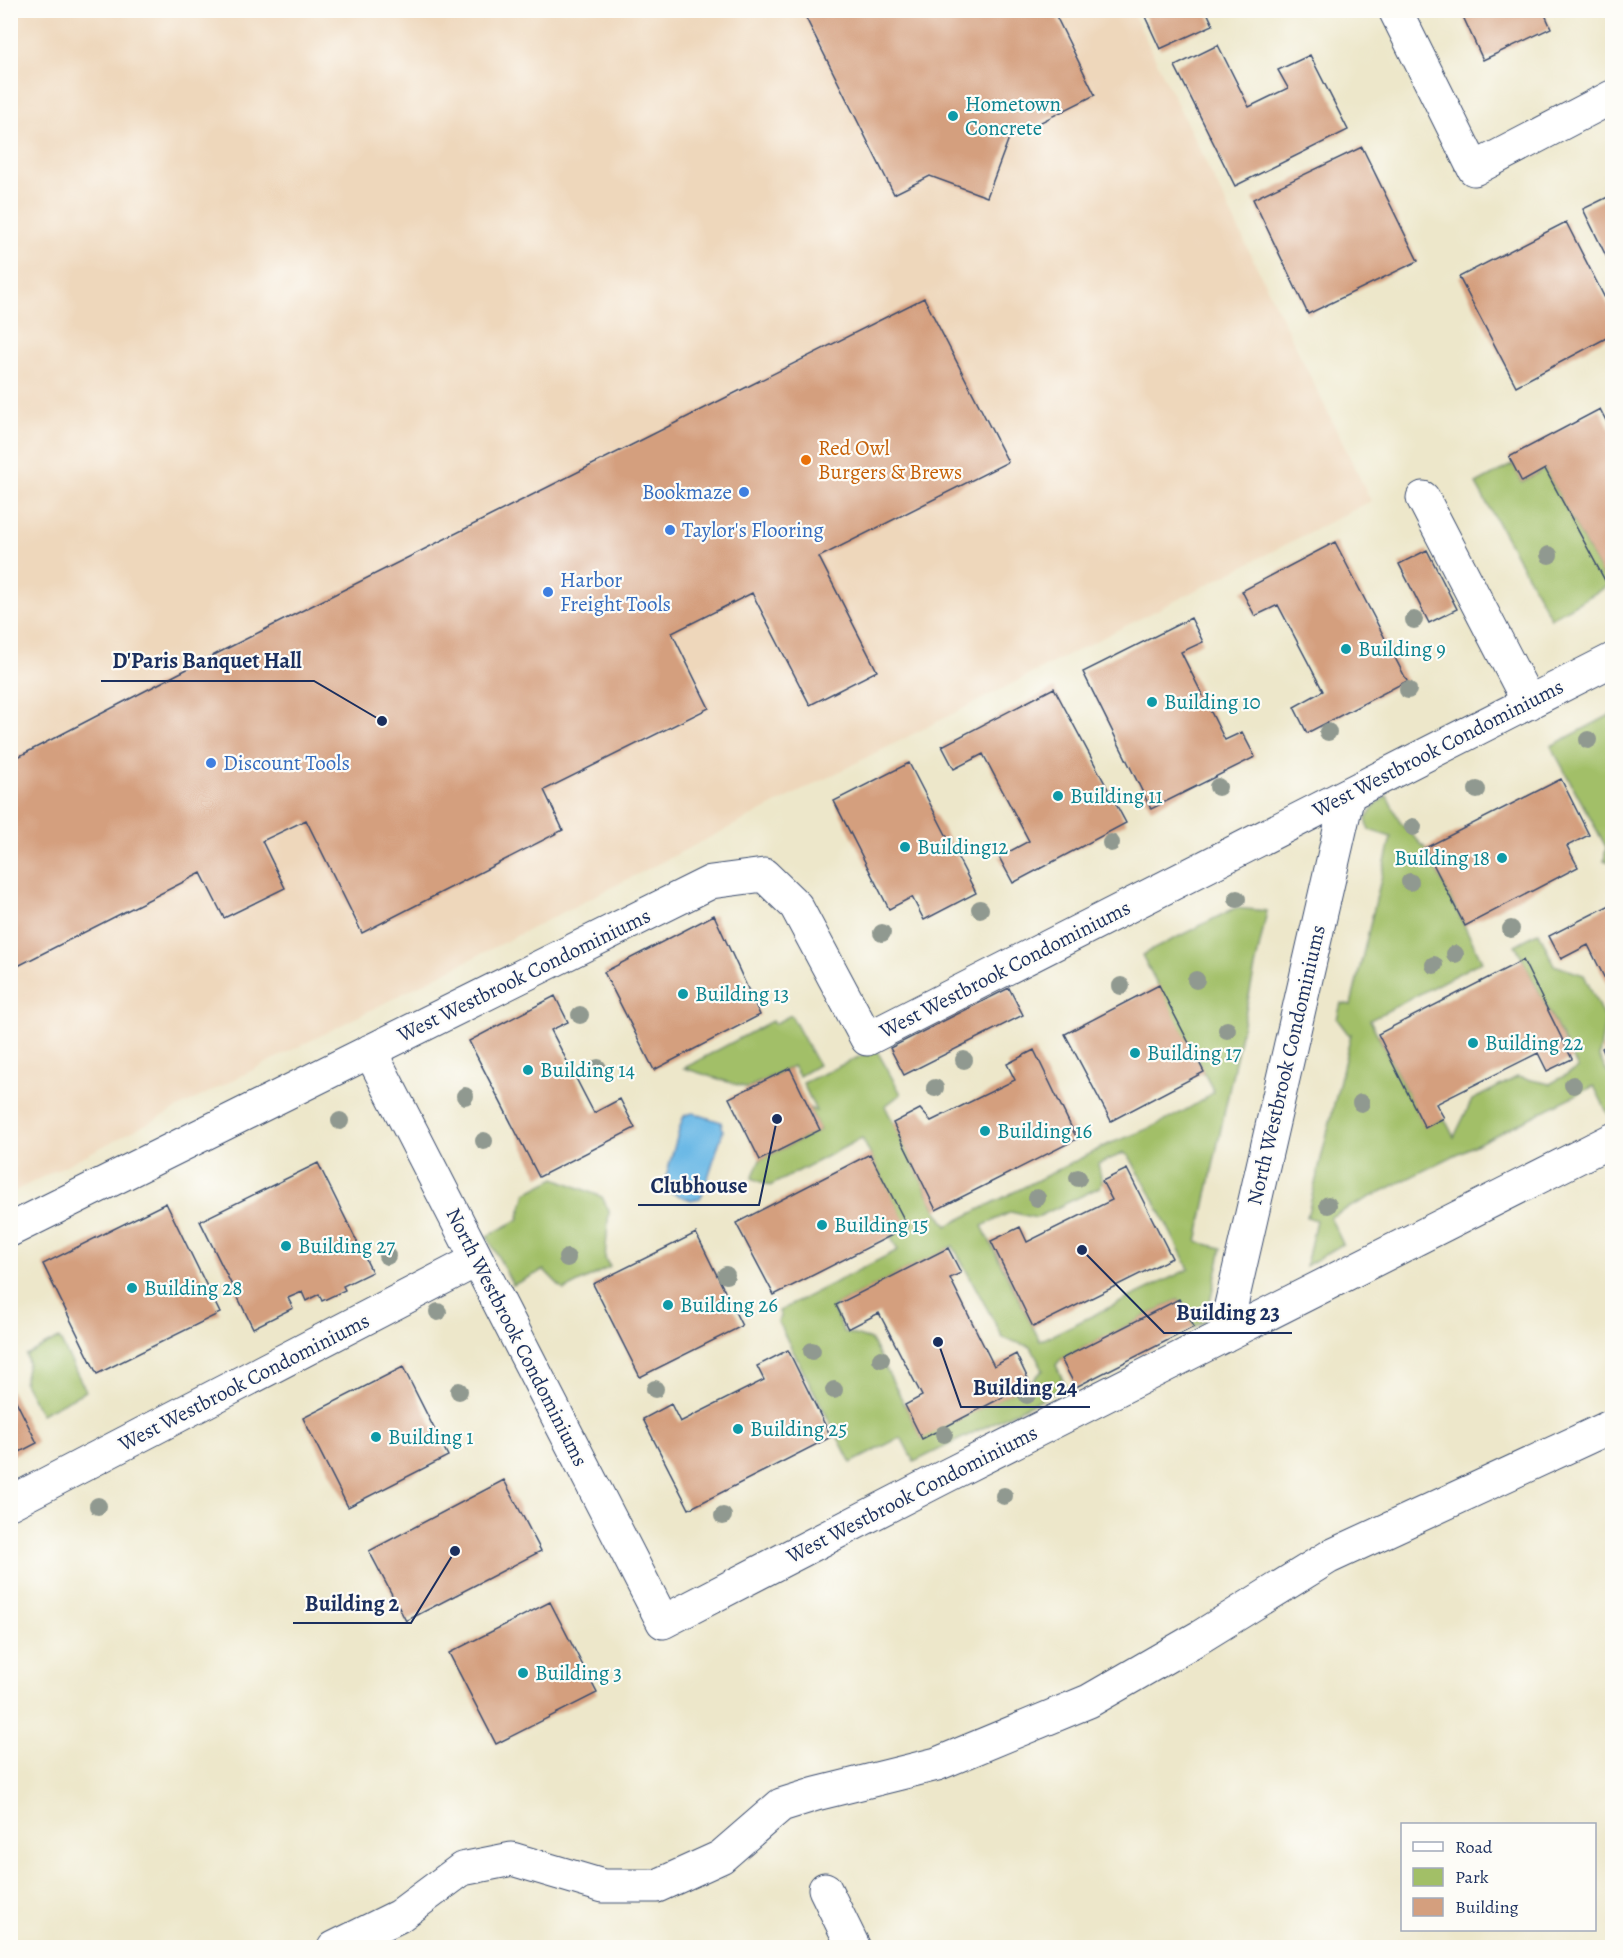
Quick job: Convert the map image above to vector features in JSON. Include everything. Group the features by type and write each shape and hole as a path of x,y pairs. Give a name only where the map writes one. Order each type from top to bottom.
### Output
{"street":[{"path":"1395,10 1474,169 1612,97"},
{"path":"1423,498 1529,702"},
{"name":"West Westbrook Condominiums","path":"10,1230 711,882 764,875 796,906 867,1039 1612,660"},
{"name":"North Westbrook Condominiums","path":"1224,1335 1348,795"},
{"name":"North Westbrook Condominiums","path":"370,1052 663,1622"},
{"name":"West Westbrook Condominiums","path":"663,1622 1224,1335 1612,1140"},
{"name":"West Westbrook Condominiums","path":"10,1503 477,1260"},
{"path":"334,1947 399,1916 462,1869 512,1859 603,1886 657,1886 721,1857 782,1805 816,1794 937,1764 1089,1701 1200,1637 1329,1557 1612,1426"},
{"path":"825,1889 855,1947"}],"shaded area":[{"path":"11,11 1132,11 1371,501 11,1193"}],"green space":[{"path":"1513,464 1522,482 1545,469 1608,586 1551,618 1476,484"},
{"path":"1612,714 1612,862 1604,861 1606,847 1551,746"},
{"path":"1387,796 1400,822 1425,848 1482,961 1370,1020 1425,1127 1444,1118 1454,1137 1472,1100 1517,1077 1550,1084 1578,1068 1515,945 1539,932 1554,965 1584,975 1605,1020 1599,1057 1610,1077 1612,1112 1608,1114 1594,1086 1330,1217 1343,1244 1306,1266 1316,1220 1307,1217 1351,1034 1349,1035 1337,1019 1341,1003 1351,1005 1391,837 1369,830 1366,819 1376,804"},
{"path":"1235,908 1267,911 1197,1242 1222,1248 1206,1320 1194,1327 1179,1299 1061,1359 1056,1365 1066,1387 914,1462 901,1437 851,1463 778,1322 781,1317 779,1311 898,1250 890,1236 907,1227 862,1138 770,1186 752,1178 760,1160 820,1130 809,1108 816,1111 803,1083 876,1049 901,1094 885,1106 936,1210 947,1226 1111,1143 1190,1108 1214,1092 1142,955","holes":["1124,1153 1129,1156 1152,1196 1189,1269 1040,1341 982,1226 1011,1212 1036,1218 1100,1187 1102,1181 1098,1164","953,1246 1003,1338 1031,1347 1043,1370 1030,1383 922,1438 871,1340 844,1332 832,1307"]},
{"path":"791,1015 818,1065 799,1076 793,1066 747,1088 684,1068 772,1021 774,1024"},
{"path":"555,1178 602,1197 609,1211 605,1259 610,1267 564,1290 544,1270 513,1285 487,1236 518,1220 526,1193"},
{"path":"59,1338 86,1391 41,1414 24,1383 28,1363 26,1355"}],"water":[{"path":"693,1113 721,1122 723,1131 703,1193 700,1198 691,1200 666,1191 664,1183 682,1120 685,1115"}],"building":[{"name":"Hometown Concrete","path":"802,10 1053,10 1095,95 1009,138 987,197 930,176 894,194"},
{"path":"1142,10 1206,10 1213,25 1160,49"},
{"path":"1460,10 1543,10 1551,28 1483,60"},
{"path":"1218,45 1249,107 1288,88 1278,70 1310,55 1348,130 1235,186 1175,66"},
{"path":"1362,147 1418,261 1308,314 1253,199"},
{"path":"1612,195 1612,268 1583,209"},
{"path":"1566,222 1612,312 1612,335 1516,386 1459,277"},
{"path":"924,298 1008,462 819,557 877,671 810,705 752,593 672,633 709,708 544,790 563,830 362,933 306,820 262,841 285,888 224,918 201,873 10,970 10,761 220,652"},
{"path":"1600,409 1612,432 1612,584 1608,586 1545,469 1522,482 1509,457"},
{"name":"Building 9","path":"1335,542 1407,681 1307,733 1294,707 1323,691 1278,605 1255,616 1242,591"},
{"path":"1427,550 1457,609 1429,623 1399,564"},
{"name":"Building 10","path":"1191,618 1203,642 1181,652 1225,740 1242,732 1255,757 1151,809 1083,672"},
{"name":"Building 11","path":"1054,688 1126,823 1013,883 999,857 1029,841 983,754 954,769 942,746"},
{"name":"Building12","path":"909,763 976,893 924,920 912,897 889,909 834,801"},
{"name":"Building 18","path":"1561,779 1589,835 1567,846 1578,867 1465,926 1425,848"},
{"path":"1612,904 1612,993 1588,945 1561,959 1549,936"},
{"name":"Building 13","path":"714,915 760,1015 654,1070 604,972"},
{"name":"Building 22","path":"1523,960 1572,1059 1547,1071 1538,1053 1436,1104 1444,1118 1425,1128 1378,1034"},
{"name":"Building 17","path":"1159,985 1204,1072 1111,1121 1065,1034"},
{"path":"1009,988 1023,1015 904,1075 890,1048"},
{"name":"Building 14","path":"555,996 568,1022 551,1030 594,1113 620,1099 635,1128 539,1177 469,1041"},
{"path":"1612,1043 1612,1070 1602,1048"},
{"name":"Building 16","path":"1034,1050 1077,1139 936,1210 893,1123 920,1109 931,1121 1015,1080 1007,1064"},
{"path":"790,1068 820,1130 760,1160 729,1098"},
{"name":"Building 15","path":"870,1154 908,1227 774,1295 736,1223"},
{"name":"Building 27","path":"318,1163 372,1272 343,1286 345,1290 322,1301 319,1294 306,1301 302,1292 288,1298 293,1308 253,1328 200,1221"},
{"path":"1127,1169 1172,1258 1033,1327 991,1241 1020,1227 1027,1242 1112,1200 1102,1181"},
{"name":"Building 28","path":"166,1203 220,1313 97,1374 43,1264"},
{"name":"Building 26","path":"696,1233 742,1326 640,1377 593,1284"},
{"path":"948,1248 961,1273 950,1278 994,1366 1016,1354 1030,1383 922,1439 905,1405 922,1396 879,1313 848,1329 836,1305"},
{"path":"1179,1299 1194,1327 1076,1387 1061,1359"},
{"name":"Building 25","path":"788,1350 831,1437 689,1509 643,1419 671,1404 680,1422 764,1380 757,1366"},
{"name":"Building 1","path":"403,1367 448,1456 348,1507 303,1418"},
{"path":"10,1389 37,1443 10,1457"},
{"path":"504,1480 541,1551 406,1621 369,1551"},
{"name":"Building 3","path":"550,1602 597,1693 496,1744 449,1653"}],"place":[{"name":"Hometown Concrete","path":"953,116"},
{"name":"Red Owl Burgers & Brews","path":"806,460"},
{"name":"Bookmaze","path":"744,492"},
{"name":"Taylor's Flooring","path":"670,530"},
{"name":"Harbor Freight Tools","path":"548,592"},
{"name":"Building 9","path":"1346,649"},
{"name":"Building 10","path":"1152,702"},
{"name":"D'Paris Banquet Hall","path":"382,721"},
{"name":"Discount Tools","path":"211,763"},
{"name":"Building 11","path":"1058,796"},
{"name":"Building12","path":"905,847"},
{"name":"Building 18","path":"1502,858"},
{"name":"Building 13","path":"683,994"},
{"name":"Building 22","path":"1473,1043"},
{"name":"Building 17","path":"1135,1053"},
{"name":"Building 14","path":"528,1070"},
{"name":"Clubhouse","path":"777,1119"},
{"name":"Building 16","path":"985,1131"},
{"name":"Building 15","path":"822,1225"},
{"name":"Building 27","path":"286,1246"},
{"name":"Building 23","path":"1082,1250"},
{"name":"Building 28","path":"132,1288"},
{"name":"Building 26","path":"668,1305"},
{"name":"Building 24","path":"938,1342"},
{"name":"Building 25","path":"738,1429"},
{"name":"Building 1","path":"376,1437"},
{"name":"Building 2","path":"455,1551"},
{"name":"Building 3","path":"523,1673"}]}
